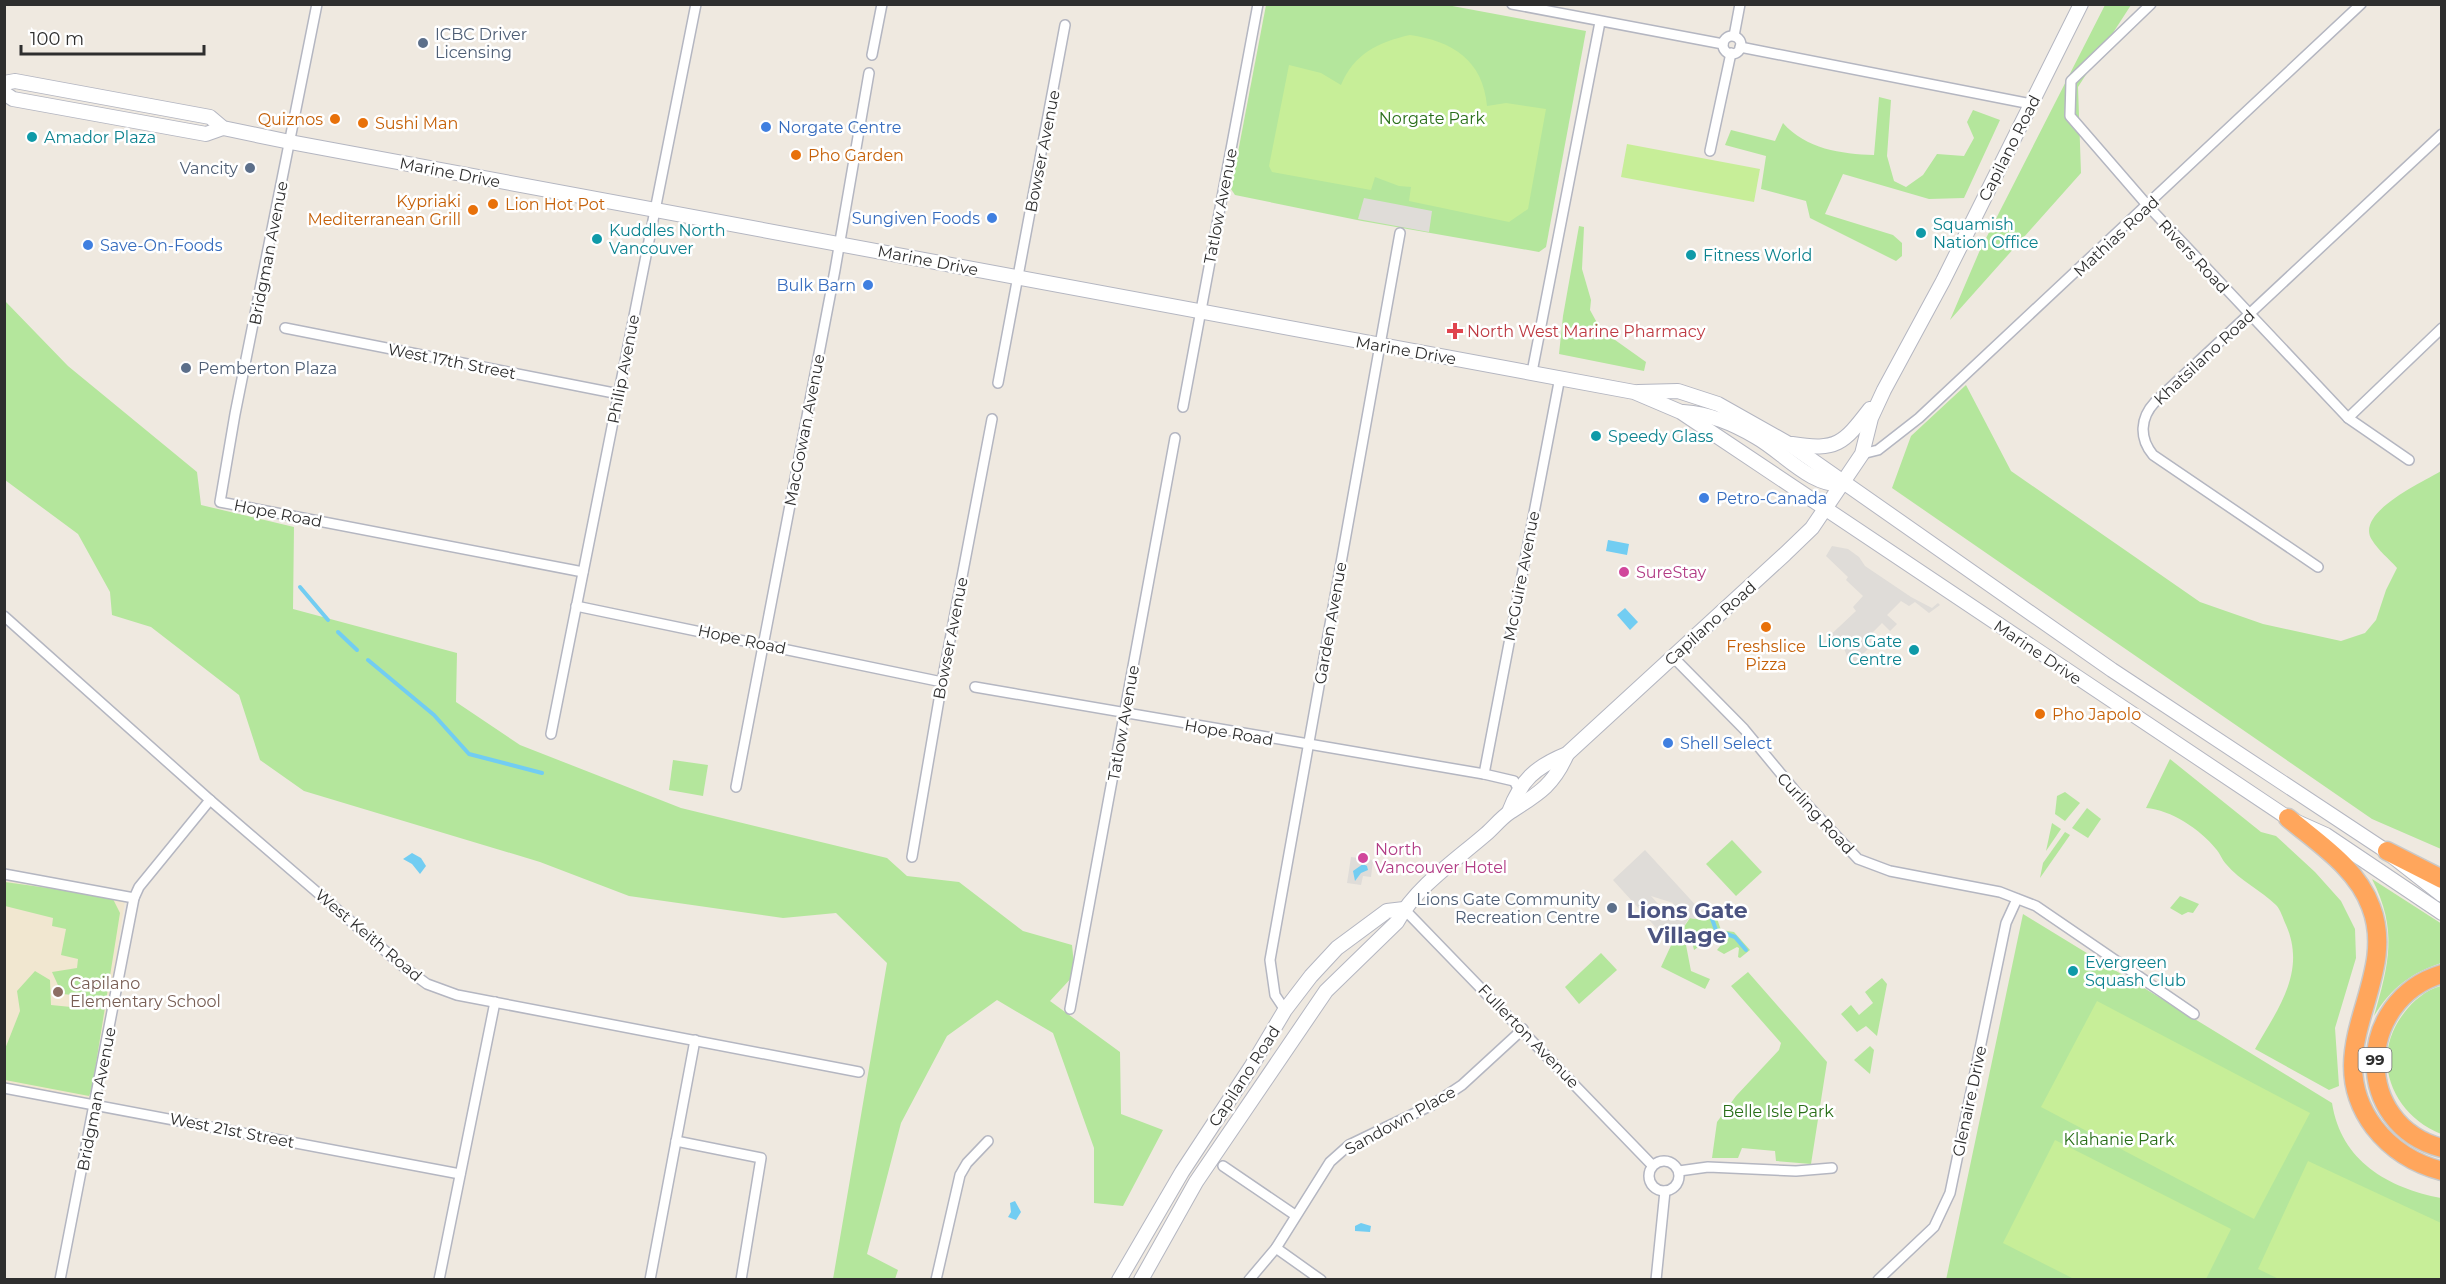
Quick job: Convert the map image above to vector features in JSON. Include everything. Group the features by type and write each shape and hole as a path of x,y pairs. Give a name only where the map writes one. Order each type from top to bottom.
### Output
{"highway":[{"path":"2288,818 2346,867 2372,908 2376,924 2376,957 2353,1054 2353,1074 2364,1110 2380,1134 2400,1152 2424,1166 2442,1171"},
{"path":"2387,851 2442,879"},
{"name":"99","path":"2442,974 2417,984 2392,1007 2377,1038 2375,1055 2379,1088 2395,1118 2421,1139 2442,1148"}],"main road":[{"name":"Capilano Road","path":"1518,788 1544,763 1567,754 1810,530 1844,484 1862,454 1871,418 1884,390 1943,281 2081,4"},
{"name":"Marine Drive","path":"4,83 15,81 210,117 223,128 290,142 1634,392 1681,412 2288,818 2326,835 2442,912"},
{"name":"Marine Drive","path":"4,93 13,99 206,134 223,128"},
{"path":"1789,444 1820,448 1836,444 1854,430 1884,390"},
{"name":"Marine Drive","path":"1634,392 1678,391 1739,414 1789,444 2112,670 2387,851 2442,895"},
{"path":"1681,412 1705,414 1720,419 1758,438 1815,478 1833,485 1844,484"},
{"name":"Capilano Road","path":"1141,1280 1196,1182 1326,991 1397,922 1404,909 1509,812 1529,802 1559,774 1567,754"},
{"path":"1509,812 1518,788"},
{"name":"Capilano Road","path":"1119,1280 1182,1172 1286,1010 1338,948 1387,911 1404,909"},
{"path":"1241,1113 1244,1095 1286,1024 1286,1010"}],"street":[{"name":"Bridgman Avenue","path":"220,502 235,414 317,4"},
{"name":"Philip Avenue","path":"551,734 696,4"},
{"path":"872,55 882,4"},
{"name":"Tatlow Avenue","path":"1183,407 1258,4"},
{"path":"1512,4 1723,44"},
{"path":"1734,36 1740,4"},
{"name":"Rivers Road","path":"2151,4 2071,81 2070,116 2148,206 2349,418 2409,460"},
{"name":"Mathias Road","path":"1862,454 1878,450 1919,418 2148,206 2361,4"},
{"path":"1532,372 1600,22"},
{"name":"Bowser Avenue","path":"998,383 1065,25"},
{"path":"1734,36 1740,40 1737,52 1726,51 1723,44 1727,38 1734,36"},
{"path":"1740,47 2031,104"},
{"path":"1710,151 1731,53"},
{"name":"MacGowan Avenue","path":"736,787 765,644 869,73"},
{"name":"Khatsilano Road","path":"2318,567 2159,460 2148,450 2143,436 2143,423 2149,408 2442,134"},
{"name":"Garden Avenue","path":"1286,1010 1275,995 1270,960 1400,233"},
{"name":"West 17th Street","path":"285,328 619,394"},
{"path":"2349,418 2442,328"},
{"name":"McGuire Avenue","path":"1484,774 1560,377"},
{"name":"Bowser Avenue","path":"912,857 942,682 992,419"},
{"name":"Tatlow Avenue","path":"1070,1009 1175,438"},
{"name":"Hope Road","path":"220,502 583,572"},
{"name":"Hope Road","path":"576,606 942,682"},
{"name":"West Keith Road","path":"4,616 210,801 414,975 441,990 860,1072"},
{"name":"Curling Road","path":"1673,657 1744,729 1801,798 1858,859 1890,871 2004,894 2017,899 2057,918 2194,1014"},
{"name":"Hope Road","path":"975,687 1309,746 1484,774 1514,781 1518,788"},
{"name":"Bridgman Avenue","path":"60,1280 96,1104 134,898 139,887 210,801"},
{"path":"4,874 134,898"},
{"name":"Glenaire Drive","path":"1878,1280 1934,1227 1950,1193 2006,923 2017,899"},
{"name":"Fullerton Avenue","path":"1404,909 1523,1029 1652,1165"},
{"path":"439,1280 495,1002"},
{"name":"Sandown Place","path":"1249,1280 1276,1248 1330,1162 1349,1145 1432,1105 1462,1085 1523,1029"},
{"path":"650,1280 695,1040"},
{"name":"West 21st Street","path":"4,1088 460,1174"},
{"path":"676,1141 761,1158 741,1280"},
{"path":"936,1280 960,1175 967,1163 988,1141"},
{"path":"1665,1191 1651,1185 1648,1175 1652,1165 1660,1161 1669,1161 1679,1171"},
{"path":"1223,1166 1295,1215"},
{"path":"1679,1171 1708,1167 1796,1171 1832,1168"},
{"path":"1665,1191 1677,1184 1679,1171"},
{"path":"1656,1280 1665,1191"},
{"path":"1276,1248 1321,1280"}],"shaded area":[{"path":"1364,198 1432,211 1429,232 1358,219"},
{"path":"1832,546 1848,549 1859,557 1865,566 1911,597 1932,608 1938,603 1940,605 1929,613 1915,602 1909,606 1901,601 1887,615 1897,624 1890,631 1882,623 1872,633 1876,641 1851,666 1843,646 1831,641 1823,642 1856,611 1853,607 1863,596 1846,580 1848,577 1826,556"},
{"path":"1645,850 1701,911 1708,905 1715,913 1705,920 1689,918 1679,934 1681,937 1670,943 1613,880","holes":["1651,896 1673,903 1674,917 1669,916"]},
{"path":"1351,857 1373,860 1371,877 1363,876 1361,885 1347,883"},
{"name":"Capilano Elementary School","path":"4,878 125,900 95,1100 5,1083"}],"green space":[{"name":"Norgate Park","path":"1266,5 1447,5 1586,31 1546,247 1539,252 1362,221 1235,195 1231,189"},
{"path":"2105,5 2131,5 2078,87 2081,173 1950,320 1980,250"},
{"path":"1410,35 1439,42 1463,56 1479,76 1487,106 1506,103 1546,109 1528,209 1509,222 1409,201 1411,187 1399,186 1375,177 1371,190 1272,172 1269,166 1289,65 1321,73 1341,85 1353,65 1368,51 1388,41"},
{"path":"1879,97 1891,100 1887,156 1894,181 1906,187 1923,175 1937,154 1964,156 1974,138 1967,122 1973,110 2000,120 1964,198 1929,199 1843,174 1825,214 1893,235 1902,243 1902,256 1896,261 1810,218 1806,201 1761,189 1766,156 1725,145 1731,130 1775,141 1783,123 1802,139 1813,144 1837,151 1874,155"},
{"path":"1627,144 1760,169 1754,202 1621,177"},
{"path":"1579,226 1584,227 1582,269 1591,300 1590,310 1601,330 1646,362 1644,371 1559,354 1563,316"},
{"path":"5,301 68,366 197,472 201,505 294,527 293,609 457,653 456,702 520,745 681,808 887,858 907,876 959,882 1023,931 1072,945 1075,974 1050,1001 1120,1052 1121,1114 1163,1130 1123,1206 1094,1203 1094,1148 1053,1033 997,1000 947,1036 901,1123 867,1254 898,1270 895,1279 833,1279 887,963 836,913 783,918 629,896 540,862 304,791 260,760 239,695 151,627 112,615 110,592 78,534 5,480"},
{"path":"1966,385 2011,471 2200,602 2263,624 2341,641 2365,633 2376,620 2386,590 2397,568 2372,540 2369,530 2373,519 2393,500 2441,471 2441,849 2372,819 1892,488 1911,436"},
{"path":"2170,759 2261,832 2276,836 2315,872 2341,901 2355,929 2356,958 2335,1028 2339,1086 2329,1090 2255,1049 2287,990 2293,959 2292,942 2278,907 2232,870 2202,834 2165,812 2146,808"},
{"path":"673,760 708,765 703,796 669,790"},
{"path":"2065,792 2080,803 2065,821 2055,814 2057,796"},
{"path":"2087,808 2101,819 2088,838 2072,828"},
{"path":"2052,823 2061,829 2046,851"},
{"path":"2065,832 2070,835 2040,878 2043,863"},
{"path":"1732,840 1762,872 1736,896 1706,864"},
{"path":"2372,879 2442,924 2441,963 2420,972 2403,983 2387,997 2374,1016 2387,963 2388,931 2380,897"},
{"name":"Capilano Elementary School","path":"5,882 112,897 120,913 89,1096 5,1080 5,1049 20,1011 17,991 35,971 50,980 51,1005 71,1007 73,995 62,994 52,972 77,968 78,959 61,955 66,929 52,926 53,918 5,906"},
{"path":"2180,896 2199,904 2193,913 2188,912 2182,915 2170,908"},
{"path":"1715,913 1721,930 1734,932 1750,950 1740,958 1737,947 1724,954 1717,950 1725,940 1723,936 1715,935 1694,950 1692,942 1679,934 1690,918 1705,920"},
{"name":"Klahanie Park","path":"2023,914 2332,1103 2345,1141 2370,1169 2403,1187 2441,1198 2441,1279 1946,1280"},
{"path":"1674,939 1686,945 1691,971 1710,979 1705,989 1661,967"},
{"path":"1601,953 1617,970 1579,1004 1565,987"},
{"name":"Belle Isle Park","path":"1748,972 1827,1062 1811,1164 1776,1161 1775,1151 1742,1148 1738,1158 1712,1158 1717,1122 1736,1096 1779,1050 1781,1043 1731,986"},
{"path":"1882,978 1887,984 1877,1036 1866,1026 1857,1032 1841,1014 1851,1005 1859,1015 1873,1003 1865,992"},
{"path":"2441,986 2441,1134 2424,1125 2410,1113 2399,1099 2391,1083 2387,1066 2388,1048 2394,1030 2404,1013 2421,996"},
{"path":"2097,1001 2310,1113 2254,1219 2041,1107"},
{"path":"1870,1046 1874,1050 1870,1074 1854,1060"},
{"path":"2055,1140 2231,1229 2206,1279 2074,1279 2003,1243"},
{"path":"2308,1161 2441,1223 2441,1279 2279,1279 2258,1269"}],"water":[{"path":"1608,540 1629,544 1627,555 1606,551"},
{"path":"1625,608 1638,622 1630,630 1617,615"},
{"path":"412,853 421,858 426,866 420,874 412,864 403,859"},
{"path":"1363,864 1368,870 1361,873 1355,881 1353,871"},
{"path":"1015,1201 1021,1212 1016,1220 1008,1217 1011,1212 1010,1203"},
{"path":"1361,1223 1371,1226 1370,1232 1355,1231 1355,1226"}],"waterway":[{"path":"300,587 328,620"},
{"path":"338,632 357,650"},
{"path":"368,660 434,715 469,754 542,773"},
{"path":"1711,916 1716,930 1735,937 1746,950"}],"place":[{"name":"ICBC Driver Licensing","path":"423,43"},
{"name":"Quiznos","path":"335,119"},
{"name":"Sushi Man","path":"363,123"},
{"name":"Norgate Centre","path":"766,127"},
{"name":"Amador Plaza","path":"32,137"},
{"name":"Pho Garden","path":"796,155"},
{"name":"Vancity","path":"250,168"},
{"name":"Lion Hot Pot","path":"493,204"},
{"name":"Kypriaki Mediterranean Grill","path":"473,210"},
{"name":"Sungiven Foods","path":"992,218"},
{"name":"Squamish Nation Office","path":"1921,233"},
{"name":"Kuddles North Vancouver","path":"597,239"},
{"name":"Save-On-Foods","path":"88,245"},
{"name":"Fitness World","path":"1691,255"},
{"name":"Bulk Barn","path":"868,285"},
{"name":"North West Marine Pharmacy","path":"1455,331"},
{"name":"Pemberton Plaza","path":"186,368"},
{"name":"Speedy Glass","path":"1596,436"},
{"name":"Petro-Canada","path":"1704,498"},
{"name":"SureStay","path":"1624,572"},
{"name":"Freshslice Pizza","path":"1766,627"},
{"name":"Lions Gate Centre","path":"1914,650"},
{"name":"Pho Japolo","path":"2040,714"},
{"name":"Shell Select","path":"1668,743"},
{"name":"North Vancouver Hotel","path":"1363,858"},
{"name":"Lions Gate Community Recreation Centre","path":"1612,908"},
{"name":"Evergreen Squash Club","path":"2073,971"},
{"name":"Capilano Elementary School","path":"58,992"}],"district":[{"name":"Lions Gate Village","path":"1687,922"}]}
